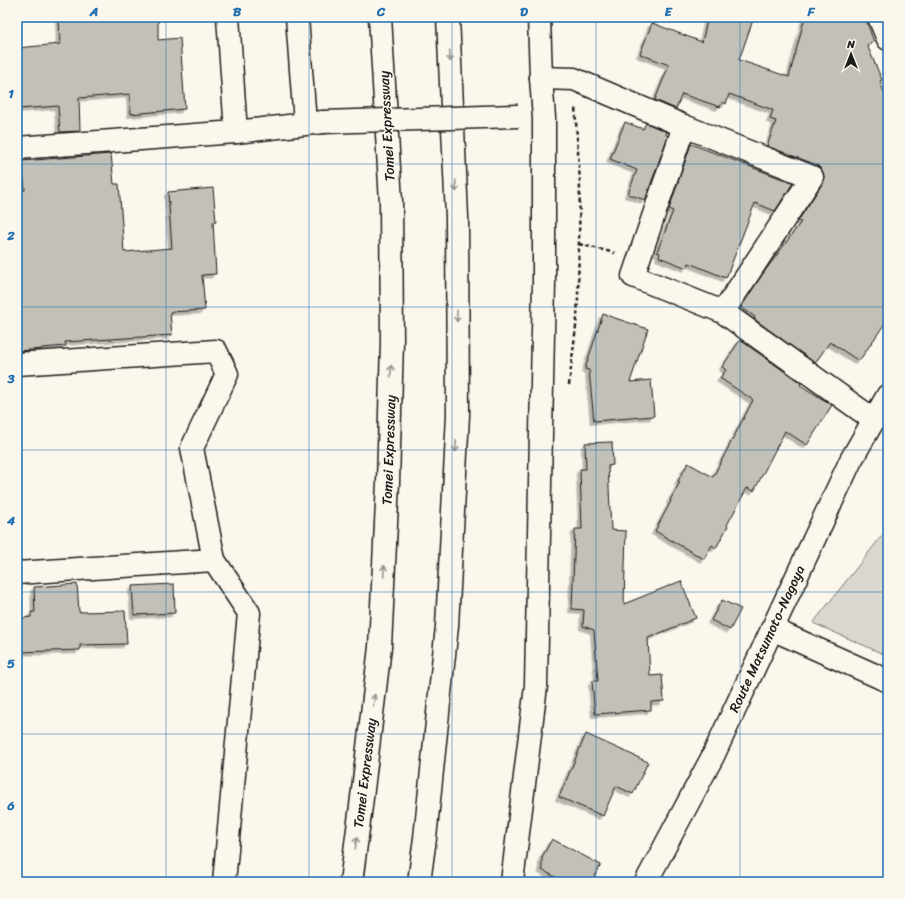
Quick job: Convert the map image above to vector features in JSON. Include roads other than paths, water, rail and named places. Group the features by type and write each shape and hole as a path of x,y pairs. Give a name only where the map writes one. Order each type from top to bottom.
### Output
{"main road":[{"path":"228,17 236,132"},
{"path":"297,17 314,122"},
{"name":"Tomei Expressway","path":"351,882 380,647 388,482 392,342 391,202 380,17"},
{"path":"419,882 447,626 458,415 457,217 448,17"},
{"path":"512,882 536,686 544,290 544,118 539,17"},
{"path":"879,17 888,39"},
{"path":"541,78 574,79 684,126 812,177 723,312"},
{"path":"17,148 236,132 314,122 518,116 544,118"},
{"path":"684,126 633,276 723,312 874,420"},
{"path":"17,364 216,351 227,374 192,448 214,560 249,613 224,882"},
{"name":"Route Matsumoto-Nagoya","path":"646,882 713,756 851,460 888,395"},
{"path":"17,573 214,560"},
{"path":"772,629 888,681"}]}
